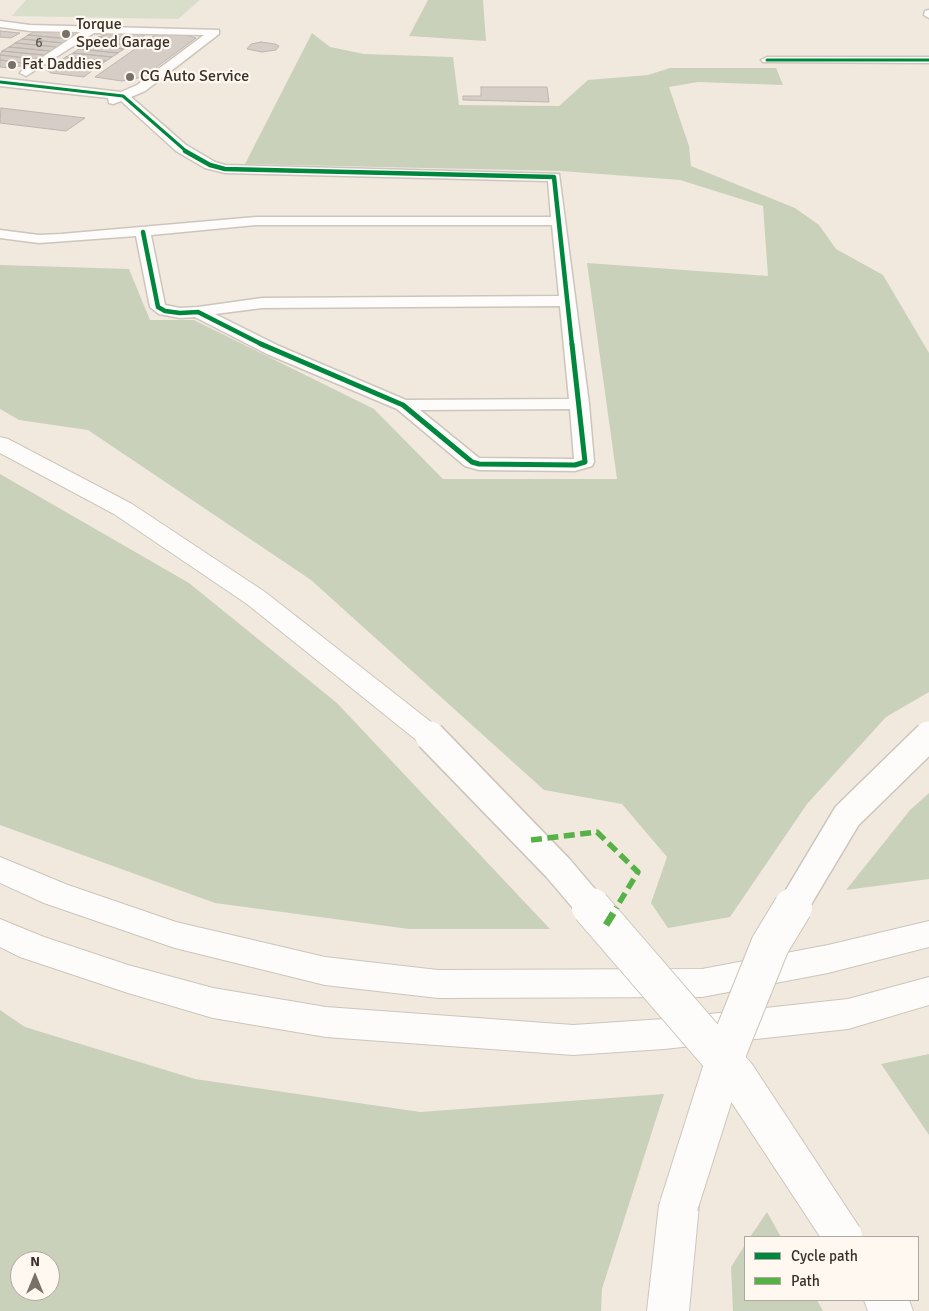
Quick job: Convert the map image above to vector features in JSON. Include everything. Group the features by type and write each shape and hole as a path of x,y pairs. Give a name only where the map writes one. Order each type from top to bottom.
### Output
{"highway":[{"path":"0,444 122,509 256,598 430,736 558,868 737,1076 842,1236"},
{"path":"668,1311 680,1205 729,1047 770,945 847,816 929,736"},
{"path":"0,868 56,894 175,935 325,971 438,984 702,983 828,959 929,934"},
{"path":"0,932 32,947 119,976 213,1003 326,1022 573,1040 664,1034 848,1014 929,991"}],"street":[{"path":"0,24 92,29 215,32 141,88 122,100 0,88"},
{"path":"26,73 92,29"},
{"path":"767,60 929,60"},
{"path":"0,70 141,88"},
{"path":"0,82 122,100 181,148 210,165 224,169 554,177 586,459 581,464 575,465 478,464 472,462 403,405 273,350 198,312"},
{"path":"0,234 46,239 256,221 559,220"},
{"path":"143,232 158,307 165,311 180,314 262,304 568,301"},
{"path":"403,405 580,404"}],"green space":[{"path":"26,0 200,0 178,19 12,16"},
{"path":"428,0 483,0 486,41 409,36"},
{"path":"312,33 330,47 364,54 453,57 459,105 559,106 588,80 648,75 670,68 776,68 783,85 698,82 669,87 689,146 691,166 795,208 819,225 836,249 883,275 929,353 929,692 886,717 807,804 730,917 668,928 651,903 667,857 622,804 544,790 311,580 88,430 19,420 0,409 0,265 129,269 150,320 194,320 374,409 443,479 617,479 587,263 768,276 763,206 680,180 561,171 245,164"},
{"path":"0,474 189,583 337,703 550,929 409,929 215,903 0,825"},
{"path":"929,793 929,879 846,890 910,810"},
{"path":"0,1010 25,1027 195,1079 420,1112 664,1094 602,1289 601,1311 0,1311"},
{"path":"929,1054 929,1135 881,1064"},
{"path":"767,1212 780,1236 751,1236"},
{"path":"744,1247 744,1301 818,1301 823,1311 733,1311 731,1267"}],"building":[{"path":"0,31 20,33 11,38 0,37"},
{"path":"34,32 71,32 76,36 70,39 28,35"},
{"path":"113,33 145,35 136,41 98,37"},
{"path":"158,33 196,38 143,77 122,81 95,77"},
{"path":"28,35 70,39 64,43 22,39"},
{"path":"98,37 136,41 130,45 92,41"},
{"path":"22,39 64,43 57,47 15,43"},
{"path":"92,41 130,45 124,49 85,45"},
{"path":"261,42 279,46 276,50 262,52 247,49 251,44"},
{"path":"15,43 57,47 51,51 9,47"},
{"path":"85,45 124,49 118,53 79,49"},
{"path":"9,47 51,51 44,55 2,51"},
{"path":"79,49 118,53 112,57 73,53"},
{"path":"2,51 44,55 37,59 0,55"},
{"path":"73,53 112,57 106,61 66,57"},
{"path":"0,55 37,59 30,64 0,60"},
{"path":"66,57 106,61 100,65 60,61"},
{"path":"0,60 30,64 10,68 0,67"},
{"path":"60,61 100,65 93,70 53,66"},
{"path":"53,66 93,70 84,77 51,73 46,70"},
{"path":"481,87 547,87 549,102 463,100 463,96 481,96"},
{"path":"1,108 85,118 66,131 0,123"}],"marked path":[{"path":"531,840 597,832 638,872 606,925"}],"cycle path":[{"path":"767,60 929,60"},
{"path":"0,82 123,96 181,148 210,165 225,169 554,177 585,462 575,465 479,464 472,462 403,405 273,350 198,312 180,313 165,311 158,307 143,232"}],"place":[{"name":"Torque Speed Garage","path":"66,34"},
{"name":"Fat Daddies","path":"12,65"},
{"name":"CG Auto Service","path":"130,77"}]}
